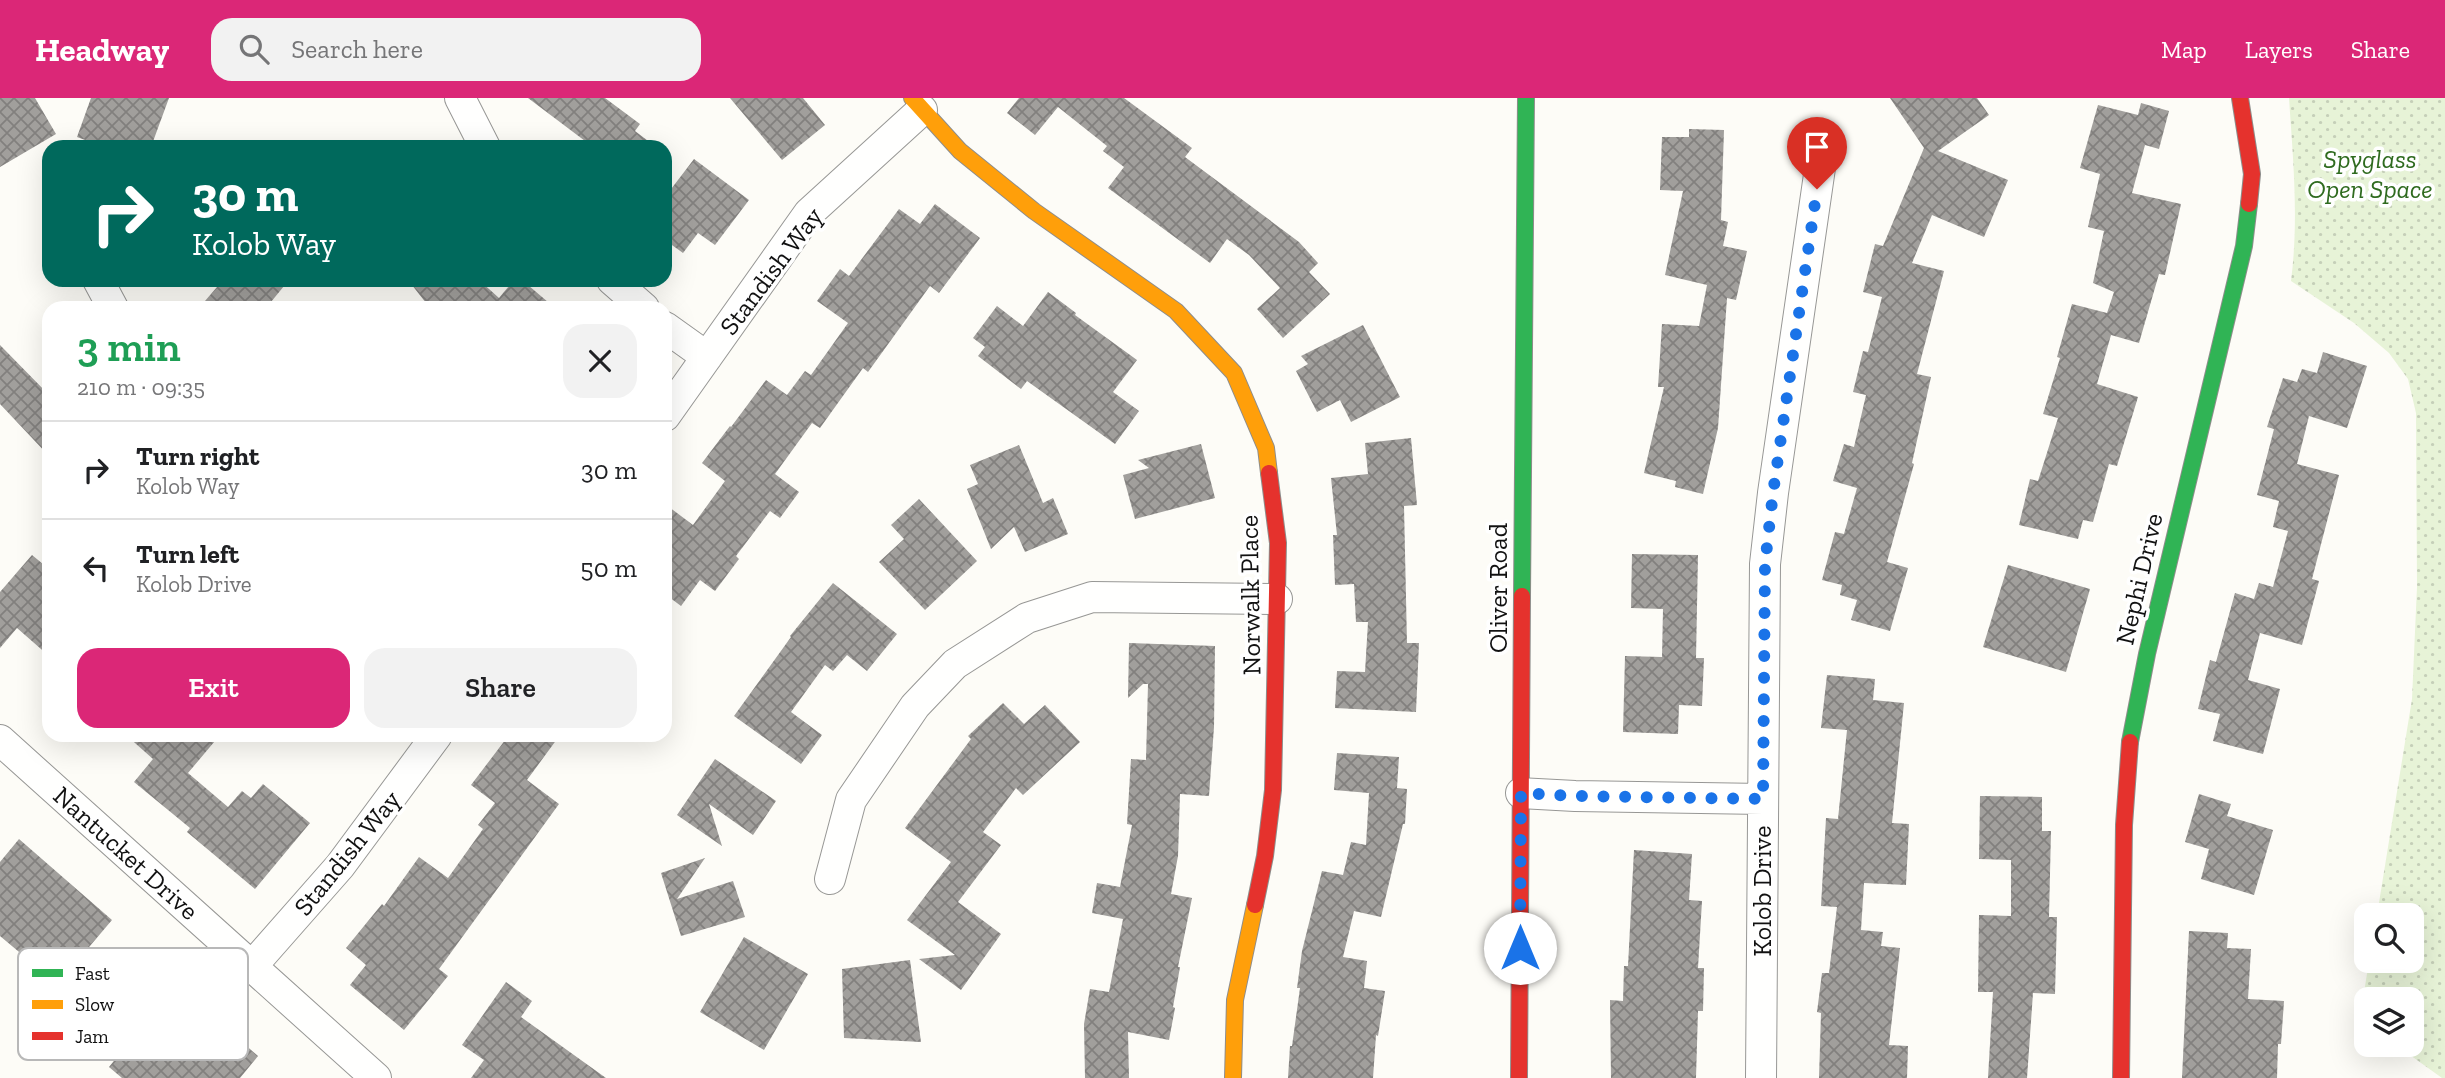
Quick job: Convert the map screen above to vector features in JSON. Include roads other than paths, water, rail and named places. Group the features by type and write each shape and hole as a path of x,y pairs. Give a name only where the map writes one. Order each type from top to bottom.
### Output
{"street":[{"path":"460,98 481,140"},
{"name":"Oliver Road","path":"1519,1078 1526,98"},
{"name":"Nephi Drive","path":"2121,1078 2124,825 2132,731 2193,453 2244,246 2252,174 2240,98"},
{"name":"Standish Way","path":"672,406 809,213 917,104"},
{"name":"Norwalk Place","path":"917,104 960,151 1034,211 1176,311 1234,373 1266,448 1278,542 1273,790 1265,856 1235,1000 1233,1078"},
{"name":"Kolob Drive","path":"1761,1078 1765,564 1821,161"},
{"path":"620,287 636,301"},
{"path":"672,332 707,357"},
{"path":"830,878 851,800 915,706 955,664 1027,618 1092,597 1277,598"},
{"name":"Standish Way","path":"252,966 340,866 432,742"},
{"name":"Nantucket Drive","path":"2,746 232,948"},
{"path":"1521,793 1763,799"},
{"name":"Nantucket Drive","path":"248,962 376,1078"}],"park label":[{"name":"Spyglass Open Space","path":"2370,174"}]}
